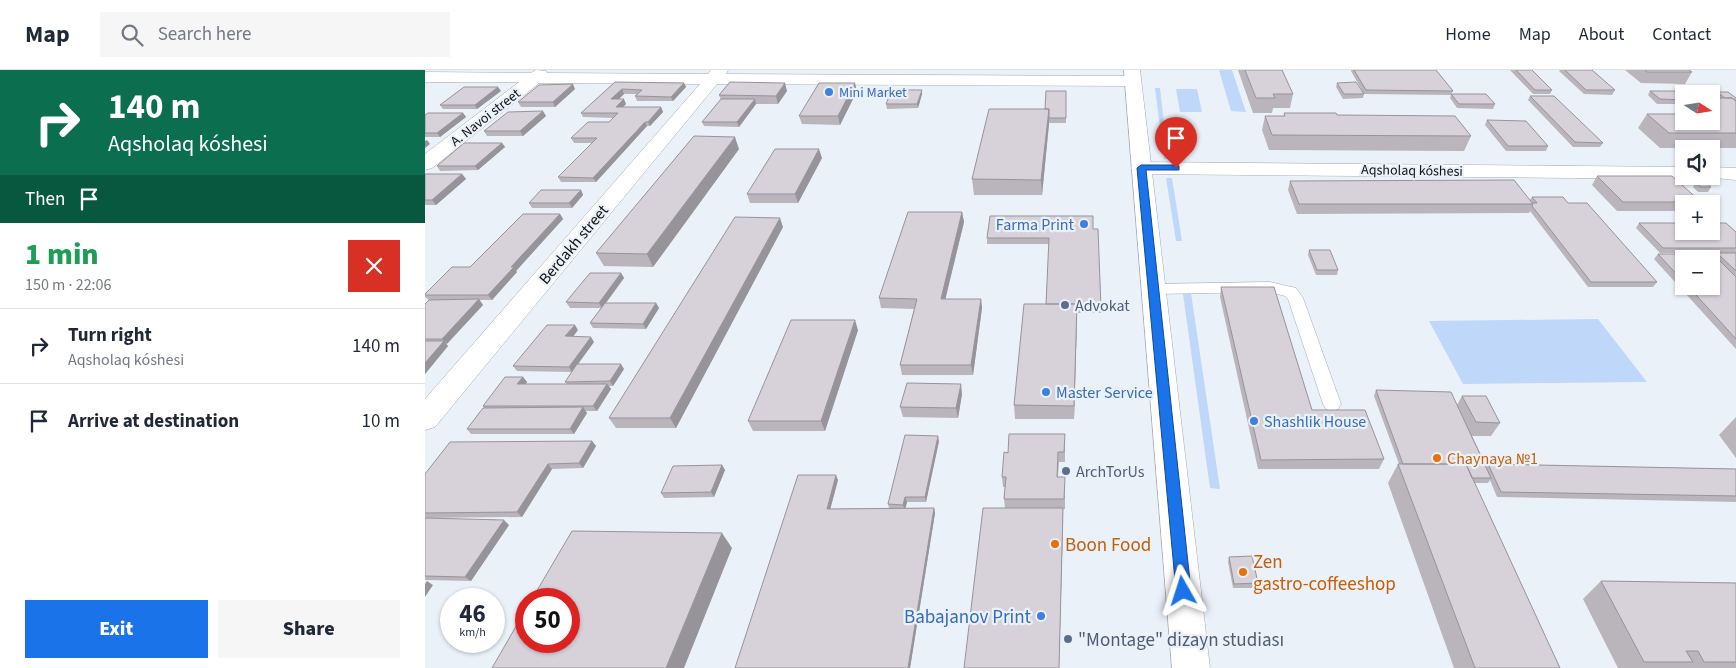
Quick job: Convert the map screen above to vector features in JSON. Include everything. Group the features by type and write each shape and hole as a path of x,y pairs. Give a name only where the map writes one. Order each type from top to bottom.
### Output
{"street":[{"path":"425,77 540,74 1133,76 1191,668"},
{"name":"A. Navoi street","path":"425,164 540,74"},
{"name":"Berdakh street","path":"425,419 717,74"},
{"name":"Aqsholaq kóshesi","path":"1141,168 1675,173"},
{"path":"1720,174 1736,174"}],"lane":[{"path":"1153,289 1270,287 1289,292 1295,298 1332,404"}],"shaded area":[{"path":"1219,70 1232,70 1246,112 1231,111"},
{"path":"1155,88 1160,88 1168,159 1164,159"},
{"path":"1176,89 1197,89 1202,112 1180,112"},
{"path":"1166,178 1172,178 1182,241 1176,241"},
{"path":"1191,293 1220,489 1210,488 1183,294"},
{"path":"1598,319 1647,382 1463,384 1429,321"}],"building":[{"path":"1245,70 1282,70 1293,94 1273,94 1275,98 1256,98"},
{"path":"1354,70 1436,70 1453,91 1366,90"},
{"path":"1516,70 1532,70 1552,90 1535,90"},
{"path":"1565,70 1592,70 1615,90 1586,90"},
{"path":"1645,70 1689,70 1692,72 1647,72"},
{"path":"615,82 684,83 671,97 635,96 642,90 622,89 611,99 624,99 616,107 661,107 593,178 558,177 597,138 571,138 588,122 609,122 618,113 581,113"},
{"path":"730,82 785,83 776,96 719,95"},
{"path":"1356,82 1364,94 1344,94 1337,83"},
{"path":"819,83 855,83 838,116 799,116"},
{"path":"573,84 553,102 518,102 539,85"},
{"path":"464,87 498,87 475,105 440,105"},
{"path":"892,90 922,90 917,104 886,104"},
{"path":"1046,91 1066,91 1066,118 1049,118 1049,109 1045,109"},
{"path":"1650,91 1675,91 1675,100 1660,99"},
{"path":"1720,92 1728,92 1736,98 1736,101 1732,98 1725,98"},
{"path":"1451,94 1486,94 1495,104 1459,104"},
{"path":"1530,96 1554,96 1603,143 1575,142"},
{"path":"1720,98 1732,98 1736,101 1736,133 1669,133 1647,114 1675,114 1675,130 1720,130"},
{"path":"721,99 755,99 737,122 702,122"},
{"path":"989,109 1049,109 1041,180 972,179"},
{"path":"543,111 520,131 484,131 508,112"},
{"path":"428,113 463,113 437,133 425,133 425,115"},
{"path":"1284,113 1455,116 1471,136 1272,135 1265,116 1285,116"},
{"path":"1487,120 1526,121 1548,146 1508,146"},
{"path":"694,136 735,137 647,254 596,253"},
{"path":"464,143 502,143 475,166 437,166"},
{"path":"775,149 819,149 795,194 747,194"},
{"path":"425,174 462,174 432,200 425,200"},
{"path":"1597,176 1672,176 1675,179 1675,185 1682,185 1693,195 1675,195 1675,202 1623,202"},
{"path":"1514,180 1533,204 1299,204 1290,181"},
{"path":"1699,185 1708,185 1711,187 1701,187"},
{"path":"541,190 581,190 569,203 529,203"},
{"path":"1532,197 1563,197 1568,203 1587,203 1657,282 1591,282 1532,206 1533,203 1537,203"},
{"path":"908,212 962,212 941,299 981,299 971,365 900,365 917,299 879,298"},
{"path":"523,214 560,214 488,295 425,295 452,267 470,267"},
{"path":"990,216 1093,216 1093,229 1098,229 1101,308 1076,308 1077,304 1046,304 1049,238 987,238"},
{"path":"735,217 780,218 670,418 609,418"},
{"path":"1639,223 1675,223 1675,240 1720,240 1720,223 1726,223 1736,232 1736,248 1663,248"},
{"path":"1309,250 1330,250 1338,270 1317,270"},
{"path":"1720,253 1736,253 1736,271 1720,256"},
{"path":"1658,254 1675,254 1675,272"},
{"path":"1720,261 1736,277 1736,339 1696,295 1720,295"},
{"path":"590,273 621,273 599,303 566,302"},
{"path":"1221,287 1274,287 1312,410 1365,410 1384,459 1261,460"},
{"path":"479,299 442,339 425,339 425,304 429,300"},
{"path":"605,303 656,303 643,324 590,323"},
{"name":"Master Service","path":"1024,304 1077,304 1074,406 1014,405"},
{"path":"791,320 855,320 821,421 748,421"},
{"path":"547,325 575,325 565,336 591,337 569,367 513,366"},
{"path":"425,341 444,341 425,363"},
{"path":"577,364 621,364 610,381 565,382"},
{"path":"505,377 523,377 517,384 607,384 593,406 483,406"},
{"path":"907,383 961,384 956,408 900,407"},
{"name":"Chaynaya №1","path":"1376,390 1451,392 1491,478 1472,478 1466,464 1403,464"},
{"path":"1462,396 1486,396 1500,423 1476,422"},
{"path":"583,407 570,429 467,429 483,408"},
{"path":"1009,434 1065,434 1064,452 1058,452 1057,477 1065,477 1064,499 1004,499 1006,477 1002,477 1004,452 1008,453"},
{"path":"905,435 938,436 925,497 905,497 903,505 888,504"},
{"path":"592,441 579,463 548,464 517,512 425,513 425,474 450,442"},
{"path":"1398,464 1466,464 1560,668 1475,668"},
{"path":"1488,464 1736,469 1736,496 1501,492"},
{"path":"722,465 711,492 661,493 673,466"},
{"path":"798,475 836,475 827,509 934,508 908,668 735,668"},
{"path":"983,508 1063,508 1059,668 964,668"},
{"path":"425,518 504,520 465,577 425,576"},
{"path":"572,531 722,533 666,668 492,668 501,653 505,653 505,645 515,628 515,653 580,653 580,588 538,588"},
{"path":"1252,556 1258,583 1234,584 1229,557"},
{"path":"1601,581 1736,583 1736,662 1704,662 1698,651 1686,651 1693,662 1644,662"}],"place":[{"name":"Mini Market","path":"829,92"},
{"name":"Farma Print","path":"1084,224"},
{"name":"Advokat","path":"1065,305"},
{"name":"Master Service","path":"1046,392"},
{"name":"Shashlik House","path":"1254,421"},
{"name":"Chaynaya №1","path":"1437,458"},
{"name":"ArchTorUs","path":"1066,471"},
{"name":"Boon Food","path":"1055,544"},
{"name":"Zen gastro-coffeeshop","path":"1243,572"},
{"name":"Babajanov Print","path":"1041,616"},
{"name":"\"Montage\" dizayn studiası","path":"1068,639"}],"route":[{"path":"1176,168 1141,168 1183,591"}]}
